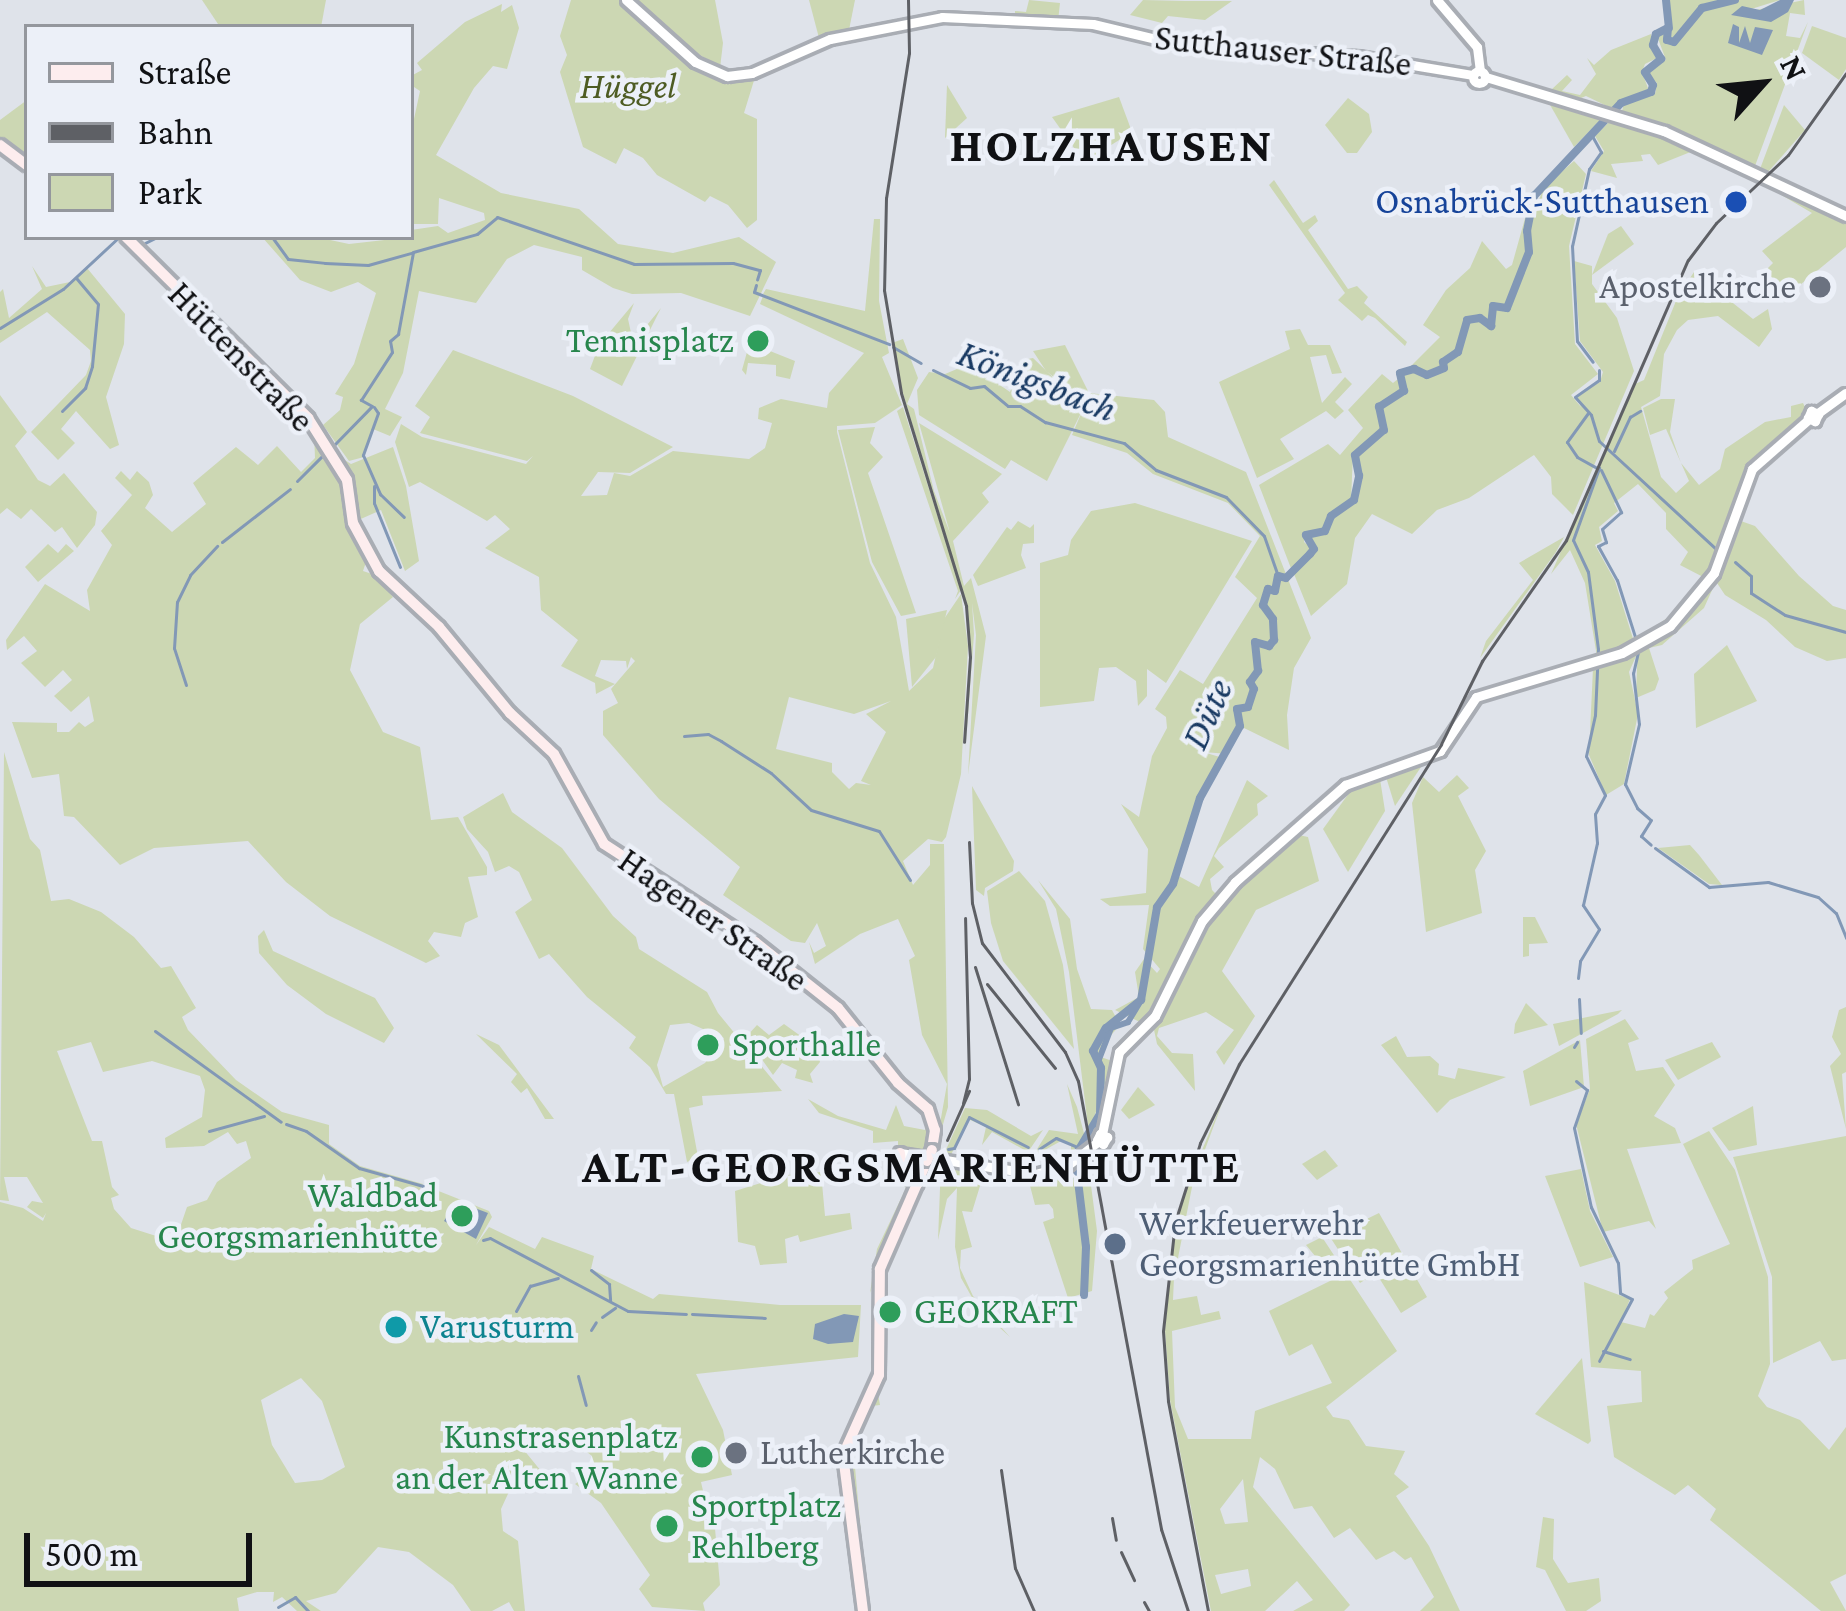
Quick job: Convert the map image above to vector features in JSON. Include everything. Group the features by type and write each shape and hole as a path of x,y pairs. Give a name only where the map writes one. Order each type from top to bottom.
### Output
{"main road":[{"name":"Hüttenstraße","path":"129,240 306,416 347,480 352,520 366,548 387,581 414,605"},
{"name":"Hagener Straße","path":"414,605 554,754 609,849 755,941 844,1014 898,1083 928,1109 935,1130 930,1156 880,1269 878,1380 843,1455 863,1611"},
{"path":"900,1153 902,1173 917,1184"}],"street":[{"name":"Sutthauser Straße","path":"626,0 695,62 727,76 752,73 830,39 937,17 1094,24 1191,46 1358,56 1480,74 1614,113 1698,145 1846,216"},
{"path":"1437,0 1477,46 1480,74"},
{"path":"900,1153 1026,1174 1076,1160 1100,1138 1119,1052 1155,1016 1202,921 1238,879 1345,784 1440,752 1471,700 1648,641 1692,604 1718,563 1752,469 1846,393"}],"green space":[{"path":"202,0 326,0 322,24 218,24"},
{"name":"Hüggel","path":"571,0 623,0 701,70 727,77 756,74 744,113 757,119 757,220 747,228 728,205 710,196 705,202 657,175 643,158 624,148 616,164 583,147 560,72 567,55 560,36"},
{"name":"Hüggel","path":"632,0 715,0 723,43 720,68 675,39"},
{"path":"809,0 855,0 849,30 819,38"},
{"path":"1029,0 1060,3 1058,21 1015,20 1015,11 1026,12"},
{"path":"1143,0 1232,1 1205,20 1168,16 1162,23 1130,15"},
{"path":"1668,0 1780,0 1732,15 1804,0 1805,15 1790,13 1786,36 1800,38 1808,22 1755,166 1622,111 1624,104 1655,94 1657,83 1647,75 1649,65 1666,60 1657,36 1671,32"},
{"path":"502,4 501,12 512,5 519,28 507,69 493,66 474,88 436,155 501,193 579,209 618,244 673,253 739,237 776,262 750,316 681,293 632,294 613,288 582,270 582,257 534,245 507,259 476,303 419,291 403,373 385,409 402,417 390,436 373,429 364,457 349,461 323,425 340,410 343,397 335,394 354,364 376,293 358,282 331,292 300,280 265,240 349,244 414,240 414,230 438,226 448,233 485,220 484,213 439,198 438,224 414,224 414,119 420,91 414,87 414,74 422,70 417,63 465,22"},
{"path":"1812,26 1846,38 1846,69 1839,80 1802,53"},
{"path":"1651,34 1657,58 1645,64 1642,72 1649,91 1622,100 1613,109 1586,96 1581,98 1551,90 1567,75 1572,80 1562,91 1580,95 1596,74 1587,58 1594,65 1611,50"},
{"path":"947,85 967,118 945,138 945,137"},
{"path":"1545,96 1604,116 1574,147"},
{"path":"1119,97 1132,132 1084,162 1052,117"},
{"path":"1348,98 1369,114 1372,132 1357,153 1347,153 1325,125"},
{"path":"24,102 24,159 0,141 0,120"},
{"path":"1784,105 1805,130 1768,172 1760,169"},
{"path":"1612,119 1693,151 1658,165 1650,154 1641,155 1643,161 1611,164 1617,178 1591,171 1604,151 1595,136"},
{"path":"1574,161 1586,174 1569,246 1575,344 1598,374 1571,395 1581,407 1576,396 1600,382 1603,372 1580,341 1574,261 1592,266 1592,284 1617,318 1634,371 1573,515 1552,494 1551,477 1534,455 1469,498 1437,510 1412,534 1372,514 1355,538 1347,584 1311,616 1294,574 1316,549 1308,537 1326,532 1338,511 1356,501 1361,477 1356,456 1373,440 1353,453 1351,501 1329,514 1323,530 1305,533 1304,542 1312,549 1292,571 1259,485 1328,444 1340,455 1363,428 1348,410 1382,374 1393,383 1398,379 1402,390 1377,406 1381,414 1380,407 1405,392 1400,377 1440,337 1423,325 1446,290 1470,268 1482,241 1506,269 1512,265 1529,204 1536,210 1543,188"},
{"path":"1274,180 1303,223 1315,215 1318,221 1308,230 1348,289 1357,286 1368,297 1364,303 1407,342 1405,346 1375,318 1368,315 1362,321 1338,300 1345,293 1269,185"},
{"path":"1772,184 1846,220 1846,247 1789,294 1765,271 1773,263 1762,251 1812,213 1768,187"},
{"path":"874,219 880,219 879,301 889,353 882,357 902,405 875,423 837,426 837,432 870,563 896,617 909,691 933,668 944,619 961,594 968,646 961,774 946,837 942,842 928,839 903,861 913,885 930,865 930,844 944,844 948,1107 935,1152 947,1084 922,1035 909,960 915,956 898,919 860,934 815,964 809,942 814,953 826,946 817,923 805,943 791,941 723,895 740,867 659,799 603,735 603,711 618,703 611,689 635,661 631,657 627,669 626,661 601,660 595,676 615,684 596,694 595,683 561,666 578,640 541,610 539,577 485,548 510,529 495,515 487,521 420,482 409,487 395,442 401,424 422,437 526,464 533,456 527,461 420,433 430,417 415,406 453,350 573,396 673,447 630,473 598,472 581,496 607,495 614,473 630,476 673,451 749,459 765,448 772,423 758,419 759,408 781,399 827,408 829,393 864,353 760,304 763,296 777,301 763,294 766,289 865,311","holes":["789,697 854,714 891,701 866,714 886,732 861,781 871,785 856,783 849,789 832,772 832,763 776,749"]},
{"path":"1621,226 1634,244 1592,275 1608,234"},
{"path":"32,266 46,287 70,282 87,268 125,314 124,344 106,397 119,445 110,449 76,411 61,429 75,443 58,460 31,432 86,375 91,361 90,350 47,312 0,343 0,292 3,289 9,318 42,289"},
{"path":"1694,272 1753,319 1768,309 1772,329 1759,347 1718,316 1688,320 1677,330 1664,354 1660,396 1641,407 1661,477 1676,493 1689,481 1681,463 1699,485 1720,469 1725,449 1765,422 1791,417 1791,406 1803,403 1806,409 1804,419 1749,466 1707,579 1680,565 1688,552 1666,529 1666,513 1638,484 1614,503 1618,511 1599,527 1602,541 1595,545 1615,581 1635,645 1597,657 1585,583 1570,550 1551,574 1635,384 1644,380 1678,296"},
{"path":"634,303 628,319 633,342 661,308 622,386 590,369 599,345"},
{"path":"1300,329 1308,345 1330,345 1342,373 1332,374 1326,355 1310,357 1322,403 1345,377 1352,384 1335,402 1344,411 1335,419 1326,411 1280,439 1294,459 1257,478 1219,382 1290,349 1285,331"},
{"path":"752,334 768,340 765,349 795,361 790,379 776,376 776,365 748,363 746,375 742,370"},
{"path":"903,339 918,378 907,404 914,409 934,491 950,533 919,423 1002,474 982,493 989,502 953,541 964,586 971,578 986,636 968,775 976,635 972,603 974,634 965,755 971,657 967,606 902,390 892,343"},
{"path":"1065,345 1089,393 1154,400 1165,412 1168,437 1246,472 1311,638 1294,668 1287,715 1289,750 1242,727 1229,754 1203,752 1223,758 1199,798 1175,874 1199,887 1247,780 1268,796 1257,804 1258,815 1214,856 1224,867 1210,879 1212,890 1215,893 1235,880 1200,920 1142,1023 1115,1010 1139,997 1135,972 1144,959 1157,973 1160,969 1143,949 1149,905 1110,906 1100,899 1146,893 1148,849 1121,804 1139,817 1152,756 1167,728 1166,717 1155,709 1180,670 1203,684 1257,598 1235,577 1260,536 1228,503 1153,474 1127,453 1072,435 1086,402 1046,371 1033,351"},
{"path":"1033,358 1084,407 1047,481 1011,460 1005,469 919,415 917,390 929,372 945,374 969,364 1010,392 1022,360"},
{"path":"0,395 27,432 15,446 38,480 50,486 64,473 97,512 95,525 77,548 62,527 55,532 31,509 21,519 7,508 0,514"},
{"path":"1661,399 1675,399 1670,432 1681,463 1666,429 1650,435 1643,408"},
{"path":"903,407 961,590 955,599 958,591 897,411"},
{"path":"320,426 337,455 351,464 393,447 406,486 419,561 405,571 381,510 354,522 351,488"},
{"path":"875,427 870,443 883,457 868,473 916,613 901,616 872,562 838,430"},
{"path":"314,433 342,476 367,559 363,571 375,575 393,597 360,624 350,670 383,732 420,747 431,820 458,817 487,867 487,875 468,877 478,917 465,923 461,937 434,932 428,941 440,956 426,963 330,916 286,882 248,841 154,848 120,865 74,817 64,816 59,774 32,778 12,722 57,723 57,732 69,732 79,722 85,727 94,721 89,696 71,712 54,696 72,680 63,670 45,687 21,663 37,651 24,636 7,650 6,640 45,584 90,611 87,590 112,545 101,531 132,495 115,478 121,471 130,480 137,471 149,482 153,495 145,508 172,532 206,504 193,483 236,447 258,465 277,446 301,472 315,458"},
{"path":"1135,503 1252,541 1166,683 1147,669 1147,696 1138,706 1136,681 1116,667 1099,668 1094,701 1040,707 1040,563 1068,555 1071,540 1091,511"},
{"path":"1738,520 1755,526 1799,576 1833,606 1846,610 1846,658 1827,661 1795,647 1766,620 1725,595 1715,580"},
{"path":"1018,521 1030,528 1034,524 1034,543 1023,544 1021,555 1026,568 978,586 973,575 1007,527 1011,530"},
{"path":"1564,537 1480,658 1486,641 1533,580 1519,563"},
{"path":"48,544 58,553 66,544 74,551 38,582 25,567"},
{"path":"1704,580 1713,588 1704,608 1662,645 1649,648 1659,679 1655,690 1636,698 1638,638 1679,610"},
{"path":"947,610 936,657 912,687 906,619"},
{"path":"1727,645 1757,701 1696,728 1694,674"},
{"path":"1637,654 1629,672 1638,714 1624,784 1606,795 1589,755 1593,668"},
{"path":"4,752 30,839 40,850 51,901 69,899 101,912 134,937 161,968 171,966 196,1008 182,1017 188,1030 236,1080 282,1112 329,1125 329,1144 360,1166 423,1184 417,1194 423,1208 430,1206 426,1192 436,1190 489,1211 492,1217 476,1245 489,1227 535,1249 542,1237 594,1256 591,1269 653,1299 659,1294 780,1305 861,1305 858,1357 696,1374 723,1430 732,1475 701,1482 709,1517 714,1517 720,1585 703,1603 705,1611 652,1607 639,1589 650,1575 601,1503 575,1484 590,1473 592,1456 562,1432 543,1432 519,1444 541,1471 559,1473 538,1489 529,1478 513,1483 501,1509 503,1531 518,1541 525,1611 514,1611 509,1602 492,1611 471,1611 453,1585 409,1552 378,1547 336,1593 306,1601 321,1611 297,1611 282,1597 273,1602 274,1592 257,1592 237,1598 239,1611 0,1611 0,1202 23,1208 43,1221 46,1213 43,1218 27,1207 32,1201 43,1203 27,1177 4,1177 9,1201 0,1200","holes":["91,1042 103,1072 152,1061 200,1076 205,1090 202,1117 165,1138 166,1148 204,1146 228,1132 237,1144 246,1141 251,1158 217,1182 207,1200 187,1207 175,1242 131,1228 114,1209 111,1198 119,1195 112,1187 102,1141 92,1141 57,1051","301,1378 322,1401 345,1467 322,1480 295,1483 272,1445 261,1400"]},
{"path":"1423,764 1395,806 1386,777"},
{"path":"1457,775 1469,788 1458,796 1486,851 1475,870 1482,913 1426,932 1412,803 1423,777 1439,792"},
{"path":"1380,779 1385,811 1348,872 1323,829 1352,789"},
{"path":"972,786 1014,861 1013,871 985,888 984,896 976,890"},
{"path":"503,793 512,812 562,848 613,916 636,937 639,949 707,992 718,1013 782,1091 702,1096 703,1105 689,1108 698,1157 687,1162 674,1094 666,1094 650,1067 629,1048 636,1037 587,997 549,954 539,959 515,912 532,900 519,872 509,866 495,872 488,852 467,829 463,817","holes":["689,1023 724,1038 705,1063 663,1087 657,1065 670,1025"]},
{"path":"1294,834 1308,837 1319,881 1256,910 1222,971 1255,1016 1224,1065 1216,1052 1234,1030 1206,1012 1159,1028 1157,1036 1172,1053 1193,1054 1195,1091 1157,1044 1153,1025 1205,924 1240,882"},
{"path":"1690,845 1722,885 1709,884 1658,848"},
{"path":"1019,871 1045,901 1063,965 1074,1049 1003,961 991,923 987,891"},
{"path":"1038,880 1070,919 1077,969 1091,1009 1112,1010 1120,1025 1105,1042 1101,1057 1112,1061 1089,1134 1069,972 1056,909"},
{"path":"1523,917 1535,917 1548,943 1529,944 1529,956 1523,957"},
{"path":"264,930 273,951 375,998 394,1028 384,1043 326,1014 287,985 259,953 258,936"},
{"path":"1526,1003 1548,1025 1514,1034 1515,1024"},
{"path":"1846,1007 1846,1072 1842,1074 1846,1129 1830,1066 1841,1054 1832,1037 1839,1010"},
{"path":"1622,1010 1618,1014 1559,1046 1553,1024"},
{"path":"1625,1019 1639,1039 1628,1043 1636,1071 1663,1067 1675,1085 1654,1116 1675,1128 1681,1143 1627,1149 1656,1229 1649,1221 1603,1232 1576,1124 1590,1089 1586,1039"},
{"path":"784,1024 816,1047 820,1062 810,1074 813,1083 795,1078 797,1070 782,1063 773,1075 746,1037 757,1025 769,1035"},
{"path":"476,1034 499,1045 554,1119 545,1119 527,1088 521,1093 511,1082 517,1074"},
{"path":"1396,1036 1407,1057 1430,1056 1439,1064 1438,1075 1455,1079 1458,1068 1506,1077 1450,1100 1437,1113 1381,1045"},
{"path":"1580,1040 1584,1087 1530,1106 1523,1071"},
{"path":"1712,1042 1721,1057 1678,1080 1665,1060"},
{"path":"1067,1084 1085,1137 1071,1157 1071,1144 1061,1141 1032,1157 1049,1130 1078,1134"},
{"path":"1138,1087 1155,1105 1129,1119 1121,1110"},
{"path":"1227,1090 1193,1182 1174,1278 1173,1300 1197,1296 1201,1315 1219,1311 1221,1319 1172,1331 1175,1407 1188,1439 1251,1439 1255,1411 1332,1383 1312,1344 1289,1356 1269,1311 1334,1279 1306,1245 1322,1237 1397,1351 1326,1407 1333,1417 1349,1420 1366,1446 1405,1451 1394,1474 1409,1487 1396,1496 1429,1546 1460,1611 1420,1611 1434,1597 1411,1557 1405,1560 1394,1551 1376,1560 1350,1528 1334,1538 1312,1506 1294,1509 1275,1469 1260,1457 1253,1487 1350,1605 1344,1611 1293,1611 1313,1600 1297,1581 1265,1611 1211,1611 1170,1400 1165,1330 1171,1257 1183,1196","holes":["1243,1479 1248,1522 1225,1524 1220,1509","1248,1569 1251,1586 1221,1594 1215,1575"]},
{"path":"808,1099 838,1116 886,1130 896,1105 904,1126 925,1130 928,1117 927,1151 898,1149 898,1141 873,1143 873,1131 819,1113"},
{"path":"1753,1106 1757,1145 1729,1151 1712,1128"},
{"path":"965,1108 987,1110 1031,1136 1043,1130 1028,1152 992,1132 982,1145 986,1127 968,1119 950,1157 944,1154"},
{"path":"1709,1131 1735,1170 1768,1277 1770,1364 1758,1396 1767,1407 1800,1420 1829,1450 1846,1427 1846,1574 1830,1582 1846,1611 1821,1611 1710,1520 1716,1509 1688,1485 1675,1495 1614,1457 1607,1406 1642,1402 1641,1371 1591,1367 1584,1282 1630,1299 1621,1322 1645,1328 1650,1314 1654,1316 1668,1298 1664,1292 1693,1269 1692,1260 1730,1244 1683,1144"},
{"path":"1846,1136 1846,1359 1832,1361 1820,1341 1773,1363 1772,1277 1733,1157"},
{"path":"1325,1150 1338,1166 1317,1180 1302,1164"},
{"path":"1087,1155 1097,1231 1092,1291 1068,1298 1043,1222 1054,1218 1053,1209 1049,1204 1035,1205 1028,1178 1054,1174"},
{"path":"888,1156 910,1186 870,1293 877,1249 906,1188 895,1175 875,1177 873,1184 873,1174 893,1172"},
{"path":"941,1162 984,1173 972,1212 962,1211 972,1247 961,1250 960,1268 973,1296 1010,1337 978,1308 961,1278 955,1247 957,1188 947,1199 938,1240"},
{"path":"1581,1169 1590,1211 1613,1257 1580,1267 1545,1176"},
{"path":"821,1172 825,1216 850,1213 852,1229 800,1242 798,1235 785,1239 787,1263 760,1265 755,1246 738,1242 735,1191 787,1175"},
{"path":"1379,1213 1427,1297 1401,1313 1376,1273 1360,1283 1330,1237"},
{"path":"1582,1358 1591,1441 1588,1444 1535,1414"},
{"path":"878,1394 880,1405 872,1406 860,1429 854,1456 868,1611 847,1472 848,1451"},
{"path":"1543,1517 1554,1519 1553,1559 1568,1583 1599,1578 1601,1601 1586,1611 1566,1611 1545,1570 1536,1567"}],"water":[{"path":"1780,0 1794,0 1788,12 1771,22 1731,15 1742,6 1760,10"},
{"path":"1733,24 1739,27 1739,43 1745,26 1750,43 1755,27 1773,30 1762,55 1728,43"},
{"path":"456,1201 488,1213 476,1239 444,1221"},
{"path":"844,1314 859,1316 853,1342 828,1344 813,1339 815,1324"}],"waterway":[{"name":"Düte","path":"1666,0 1669,28"},
{"name":"Düte","path":"1084,1295 1086,1247 1075,1156 1100,1114 1101,1068 1093,1051 1106,1028 1141,1000 1157,907 1173,884 1200,798 1240,726 1237,709 1248,707 1254,689 1250,682 1258,671 1255,642 1269,646 1274,640 1273,619 1263,605 1268,589 1275,591 1278,576 1286,578 1314,549 1306,535 1325,531 1331,516 1354,500 1359,476 1355,455 1384,430 1379,407 1404,391 1400,373 1414,369 1427,375 1444,368 1443,362 1458,352 1467,320 1480,318 1491,326 1493,306 1507,308 1529,252 1527,231 1534,196 1621,103 1651,92 1653,85 1645,72 1661,59 1653,45 1656,34 1668,28 1667,40 1674,42 1702,8 1735,0"},
{"path":"1591,134 1601,152 1589,169 1572,246 1577,341 1593,362"},
{"name":"Königsbach","path":"334,445 372,406 361,400 392,352 390,341 398,334 413,252 477,234 497,217 634,264 733,263 760,270 757,280"},
{"path":"0,328 63,289 116,240"},
{"path":"145,243 151,240"},
{"path":"274,240 288,259 325,263 368,265 411,253"},
{"path":"62,411 85,388 92,366 98,304 76,278"},
{"name":"Königsbach","path":"756,285 754,292 889,344"},
{"name":"Königsbach","path":"893,347 921,363"},
{"name":"Königsbach","path":"933,370 970,388 984,386 1008,406 1020,406 1045,422 1124,443 1156,470 1226,497 1264,536 1278,576"},
{"path":"1599,370 1599,380 1575,397 1591,415 1599,441 1718,551"},
{"path":"374,407 378,413 363,455 380,494 404,517"},
{"path":"1614,451 1630,417 1640,411"},
{"path":"1588,413 1567,442 1577,457 1595,467"},
{"name":"Königsbach","path":"297,481 323,455"},
{"path":"1578,978 1580,961 1599,929 1583,905 1597,843 1595,814 1605,795 1586,756 1595,715 1598,649 1588,572 1573,540 1599,468"},
{"path":"1601,470 1621,512 1602,529 1606,542 1598,546 1617,580 1637,643"},
{"path":"374,486 374,503 400,567"},
{"name":"Königsbach","path":"222,542 290,489"},
{"path":"186,685 174,648 177,602 190,575 217,546"},
{"path":"1735,562 1751,576 1751,593 1785,615 1846,632"},
{"path":"1638,652 1633,673 1639,724 1625,784 1637,808 1651,820 1641,836 1651,845"},
{"path":"684,736 708,734 771,773 811,810 879,831 910,880"},
{"path":"1655,848 1709,887 1768,882 1818,897 1836,913 1846,938"},
{"path":"1579,999 1581,1033"},
{"path":"1098,1062 1111,1028 1128,1022 1141,1000"},
{"path":"155,1031 281,1122"},
{"path":"1574,1047 1577,1042"},
{"path":"1576,1081 1587,1090 1574,1128 1591,1207 1618,1263 1620,1293 1632,1299 1599,1361"},
{"path":"209,1131 264,1116"},
{"path":"948,1149 954,1148 969,1117 1028,1147"},
{"path":"286,1124 306,1131 359,1168 430,1188"},
{"path":"1039,1149 1056,1138 1080,1148"},
{"path":"483,1240 490,1238 628,1311 686,1314"},
{"path":"591,1270 609,1284 610,1300"},
{"path":"516,1311 530,1286 558,1278"},
{"path":"602,1317 615,1308"},
{"path":"692,1314 765,1318"},
{"path":"591,1330 596,1322"},
{"path":"1603,1351 1630,1359"},
{"path":"578,1376 586,1405"},
{"path":"278,1607 295,1597 308,1611"}],"railway":[{"path":"908,0 909,53 886,198 884,290 901,393 966,606 970,657 964,742"},
{"path":"1208,1611 1168,1401 1163,1331 1175,1222 1200,1143 1239,1064 1441,744 1482,661 1566,540 1688,260 1716,223 1788,155 1846,73"},
{"path":"969,842 972,903 982,943 1065,1052 1078,1081 1161,1529 1188,1611"},
{"path":"963,1103 969,1079 965,918"},
{"path":"975,967 1018,1104"},
{"path":"987,984 1055,1068"},
{"path":"947,1140 969,1091"},
{"path":"1001,1470 1015,1568 1034,1611"},
{"path":"1112,1518 1116,1540"},
{"path":"1121,1552 1134,1580"},
{"path":"1144,1602 1149,1611"}],"place":[{"name":"Osnabrück-Sutthausen","path":"1736,202"},
{"name":"Apostelkirche","path":"1820,287"},
{"name":"Tennisplatz","path":"758,341"},
{"name":"Sporthalle","path":"708,1045"},
{"name":"Waldbad Georgsmarienhütte","path":"462,1216"},
{"name":"Werkfeuerwehr Georgsmarienhütte GmbH","path":"1115,1244"},
{"name":"GEOKRAFT","path":"890,1312"},
{"name":"Varusturm","path":"396,1327"},
{"name":"Lutherkirche","path":"736,1453"},
{"name":"Kunstrasenplatz an der Alten Wanne","path":"702,1457"},
{"name":"Sportplatz Rehlberg","path":"667,1526"}],"district":[{"name":"HOLZHAUSEN","path":"1112,145"},
{"name":"ALT-GEORGSMARIENHÜTTE","path":"912,1166"}]}
